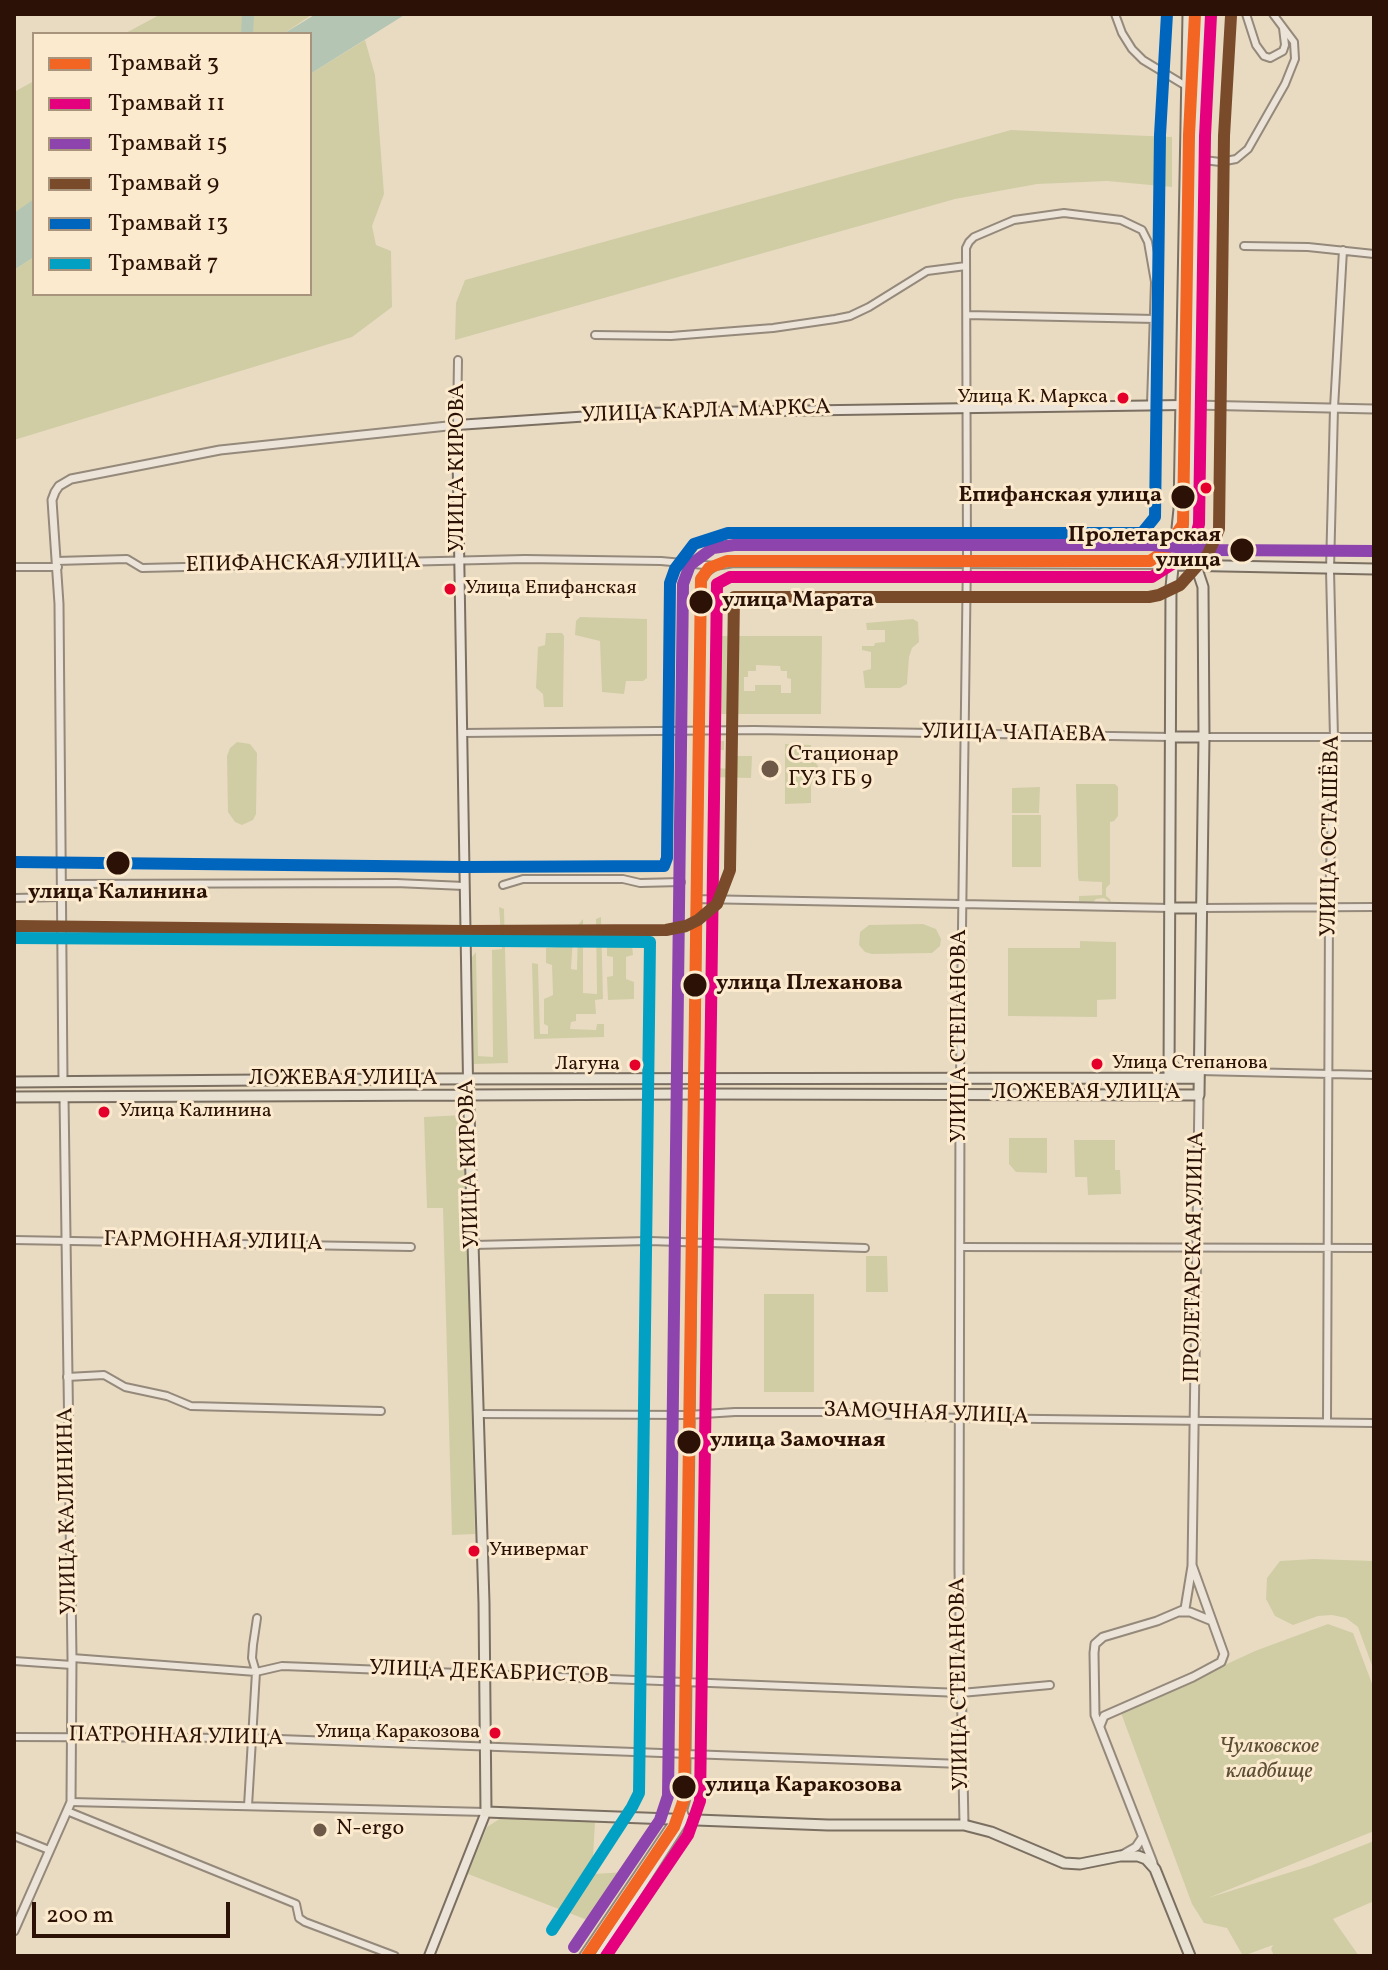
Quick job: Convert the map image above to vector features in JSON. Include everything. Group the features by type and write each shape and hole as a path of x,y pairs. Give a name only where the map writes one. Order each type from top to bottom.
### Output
{"main road":[{"path":"1169,1079 1171,587 1175,565 1181,405 1188,14"},
{"name":"ПРОЛЕТАРСКАЯ УЛИЦА","path":"1199,1095 1203,587 1196,566 1193,534 1196,162 1203,14"},
{"name":"УЛИЦА КАРЛА МАРКСА","path":"457,425 636,413 1194,405"},
{"name":"УЛИЦА КИРОВА","path":"429,1956 486,1812 485,1673 468,1095 457,425"},
{"path":"1175,565 1374,569"},
{"name":"УЛИЦА ЧАПАЕВА","path":"1171,737 1204,737"},
{"path":"1171,908 1201,908"},
{"path":"1169,1060 1180,1072 1199,1070"},
{"name":"ЛОЖЕВАЯ УЛИЦА","path":"14,1082 960,1077 1169,1079 1199,1070"},
{"name":"УЛИЦА СТЕПАНОВА","path":"960,1077 960,1094"},
{"path":"806,1078 806,1094"},
{"name":"УЛИЦА КАЛИНИНА","path":"63,1082 64,1097"},
{"name":"ЛОЖЕВАЯ УЛИЦА","path":"14,1097 1199,1095"},
{"path":"486,1812 681,1816 828,1825 964,1825 991,1832 1064,1863 1087,1863 1120,1856 1141,1857 1155,1869 1190,1956"}],"street":[{"path":"1115,14 1132,49 1143,60 1186,86"},
{"path":"1246,14 1256,45 1264,56 1270,58 1283,51 1282,25"},
{"path":"1196,162 1236,159 1248,149 1292,69 1294,42 1273,14"},
{"name":"УЛИЦА СТЕПАНОВА","path":"960,1077 967,565 966,248 974,237 1014,220 1064,213 1121,220 1142,230 1148,242 1154,267 1155,319"},
{"path":"1244,246 1374,254"},
{"name":"УЛИЦА ОСТАШЁВА","path":"1327,1422 1329,906 1334,738 1330,570 1334,408 1343,250"},
{"path":"595,335 671,336 773,328 850,316 927,271 966,266"},
{"path":"967,315 1155,319 1151,404"},
{"name":"УЛИЦА КИРОВА","path":"457,425 458,360"},
{"name":"УЛИЦА КАРЛА МАРКСА","path":"1194,405 1374,409"},
{"name":"УЛИЦА КАРЛА МАРКСА","path":"52,500 59,486 66,481 146,463 220,450 457,425"},
{"name":"УЛИЦА КАЛИНИНА","path":"52,500 57,564 63,1082"},
{"name":"ЕПИФАНСКАЯ УЛИЦА","path":"14,567 127,559 142,568 459,561 646,561 715,566 734,563 1175,565"},
{"path":"598,1956 681,1816 686,1754 701,582 715,566"},
{"name":"УЛИЦА ЧАПАЕВА","path":"462,733 699,730 1171,737"},
{"name":"УЛИЦА ЧАПАЕВА","path":"1204,737 1374,737"},
{"path":"503,885 523,879 681,882"},
{"path":"61,884 396,883 464,886"},
{"path":"14,898 61,897"},
{"path":"697,899 1171,908"},
{"path":"1201,908 1374,907"},
{"name":"ЛОЖЕВАЯ УЛИЦА","path":"1199,1070 1374,1075"},
{"name":"УЛИЦА СТЕПАНОВА","path":"960,1094 959,1418 964,1825"},
{"name":"ПРОЛЕТАРСКАЯ УЛИЦА","path":"1100,1726 1104,1716 1220,1662 1224,1650 1192,1565 1199,1095"},
{"name":"УЛИЦА КАЛИНИНА","path":"64,1097 71,1802"},
{"name":"ГАРМОННАЯ УЛИЦА","path":"14,1240 411,1247"},
{"path":"473,1245 649,1241 865,1248"},
{"path":"960,1247 1374,1248"},
{"path":"67,1377 104,1375 125,1387 167,1396 191,1406 381,1411"},
{"name":"ЗАМОЧНАЯ УЛИЦА","path":"478,1414 829,1412 959,1418 1374,1423"},
{"path":"1155,1869 1094,1709 1094,1653 1098,1640 1185,1609 1192,1565"},
{"path":"1178,1613 1190,1612 1212,1621"},
{"path":"248,1806 256,1672 252,1658 257,1618"},
{"name":"УЛИЦА ДЕКАБРИСТОВ","path":"14,1661 72,1661 256,1672 282,1666 961,1693 1050,1685"},
{"name":"ПАТРОННАЯ УЛИЦА","path":"14,1737 252,1738 962,1764"},
{"path":"14,1931 71,1802 486,1812"},
{"path":"67,1811 296,1904 299,1918 305,1922 395,1956"},
{"path":"583,1956 681,1816"},
{"path":"14,1836 49,1850"},
{"path":"1120,1856 1139,1845 1142,1836"}],"green space":[{"path":"161,14 313,14 286,32 128,32"},
{"path":"365,40 375,75 384,194 372,226 376,245 391,251 392,307 352,337 14,440 14,270 32,258 32,296 312,296 312,73"},
{"path":"32,82 32,204 14,216 14,92"},
{"path":"1011,130 1172,137 1172,187 1107,181 1037,184 955,199 455,340 456,303 465,280"},
{"path":"580,617 647,619 647,678 643,681 626,681 624,694 602,692 600,641 575,635 576,621"},
{"path":"913,619 918,622 919,642 912,648 909,657 907,684 900,688 865,688 863,671 871,669 871,652 862,650 862,646 885,642 885,630 867,630 866,623"},
{"path":"546,633 562,633 564,636 563,707 544,707 543,694 536,688 538,647 545,645"},
{"path":"716,636 822,636 821,714 716,714","holes":["756,665 780,666 781,671 787,671 787,678 791,679 791,693 781,693 781,685 755,685 755,691 744,691 744,677 748,677 748,671 756,671"]},
{"path":"709,741 724,741 724,750 714,750 714,768 733,769 734,756 752,756 751,778 708,777"},
{"path":"237,742 250,744 257,753 256,814 253,820 242,825 235,822 228,812 227,756"},
{"path":"785,744 811,745 811,756 819,773 811,785 811,803 785,804"},
{"path":"1076,784 1115,784 1118,787 1118,816 1110,822 1110,884 1106,888 1106,896 1111,903 1104,898 1096,899 1092,904 1079,904 1079,896 1102,895 1102,882 1079,881"},
{"path":"1040,787 1039,813 1012,813 1012,788"},
{"path":"1012,815 1041,815 1041,867 1012,867"},
{"path":"499,907 504,909 508,1063 474,1064 472,957 476,952 478,1056 493,1057 492,950 502,949"},
{"path":"601,917 603,999 595,1000 596,1014 576,1014 576,1021 571,1022 570,1029 596,1030 597,1024 604,1024 604,1037 534,1039 532,963 538,964 540,1034 548,1034 548,1026 544,1024 544,999 553,995 552,965 546,963 546,948 567,946 573,937 571,969 577,970 578,925 583,919 583,993 597,994 596,919"},
{"path":"923,924 936,929 941,939 940,946 932,953 872,954 859,945 860,932 869,925"},
{"path":"1080,941 1116,942 1116,999 1097,1000 1097,1017 1008,1016 1008,948 1080,948"},
{"path":"632,945 633,955 626,957 626,979 634,982 634,999 608,1000 607,977 613,976 613,957 607,956 607,946"},
{"path":"464,1115 475,1534 452,1535 443,1208 427,1208 424,1117"},
{"path":"1009,1138 1047,1138 1047,1173 1016,1172 1009,1164"},
{"path":"1074,1140 1115,1140 1115,1170 1120,1170 1121,1194 1088,1195 1087,1177 1075,1177"},
{"path":"866,1256 887,1256 888,1292 866,1292"},
{"path":"764,1294 814,1294 814,1392 764,1392"},
{"path":"1280,1561 1374,1561 1374,1671 1358,1627 1346,1618 1318,1616 1293,1625 1275,1616 1266,1599 1267,1578"},
{"name":"Чулковское кладбище","path":"1328,1624 1353,1633 1374,1689 1374,1831 1208,1898 1310,1866 1374,1841 1374,1901 1333,1919 1359,1956 1274,1956 1273,1945 1243,1956 1227,1928 1204,1923 1192,1904 1121,1713 1255,1651"},
{"path":"501,1818 595,1822 592,1874 627,1872 595,1923 468,1874 487,1827"}],"shaded area":[{"path":"316,14 406,14 312,73 312,32 286,32"},
{"path":"32,200 32,258 14,270 14,213"}],"waterway":[{"path":"247,32 248,14"}],"tram line":[{"name":"13","path":"14,862 664,866 667,858 670,583 675,569 694,544 728,533 1142,533 1155,517 1160,135 1167,14"},
{"name":"3","path":"587,1956 674,1827 684,1799 701,579 709,568 727,561 1150,561 1165,551 1183,524 1189,135 1195,14"},
{"name":"11","path":"606,1956 688,1835 700,1801 717,584 730,577 1152,577 1177,561 1199,524 1205,136 1211,15"},
{"name":"9","path":"14,926 464,931 666,930 686,926 717,904 730,870 734,597 1149,597 1180,585 1208,554 1219,529 1224,136 1231,16"},
{"path":"1183,524 1185,552 1193,564 1204,569"},
{"name":"15","path":"574,1947 660,1820 668,1796 683,584 690,565 713,548 734,545 1150,545 1218,550 1374,551"},
{"name":"7","path":"14,938 650,942 639,1793 552,1930"}],"place":[{"name":"Улица К. Маркса","path":"1123,398"},
{"name":"Епифанская улица","path":"1183,497"},
{"name":"Пролетарская улица","path":"1242,550"},
{"name":"Улица Епифанская","path":"450,589"},
{"name":"улица Марата","path":"701,602"},
{"name":"Стационар ГУЗ ГБ 9","path":"770,769"},
{"name":"улица Калинина","path":"118,863"},
{"name":"улица Плеханова","path":"695,985"},
{"name":"Улица Степанова","path":"1097,1064"},
{"name":"Лагуна","path":"635,1065"},
{"name":"Улица Калинина","path":"104,1112"},
{"name":"улица Замочная","path":"689,1442"},
{"name":"Универмаг","path":"474,1551"},
{"name":"Улица Каракозова","path":"495,1733"},
{"name":"улица Каракозова","path":"684,1787"},
{"name":"N-ergo","path":"320,1830"}]}
